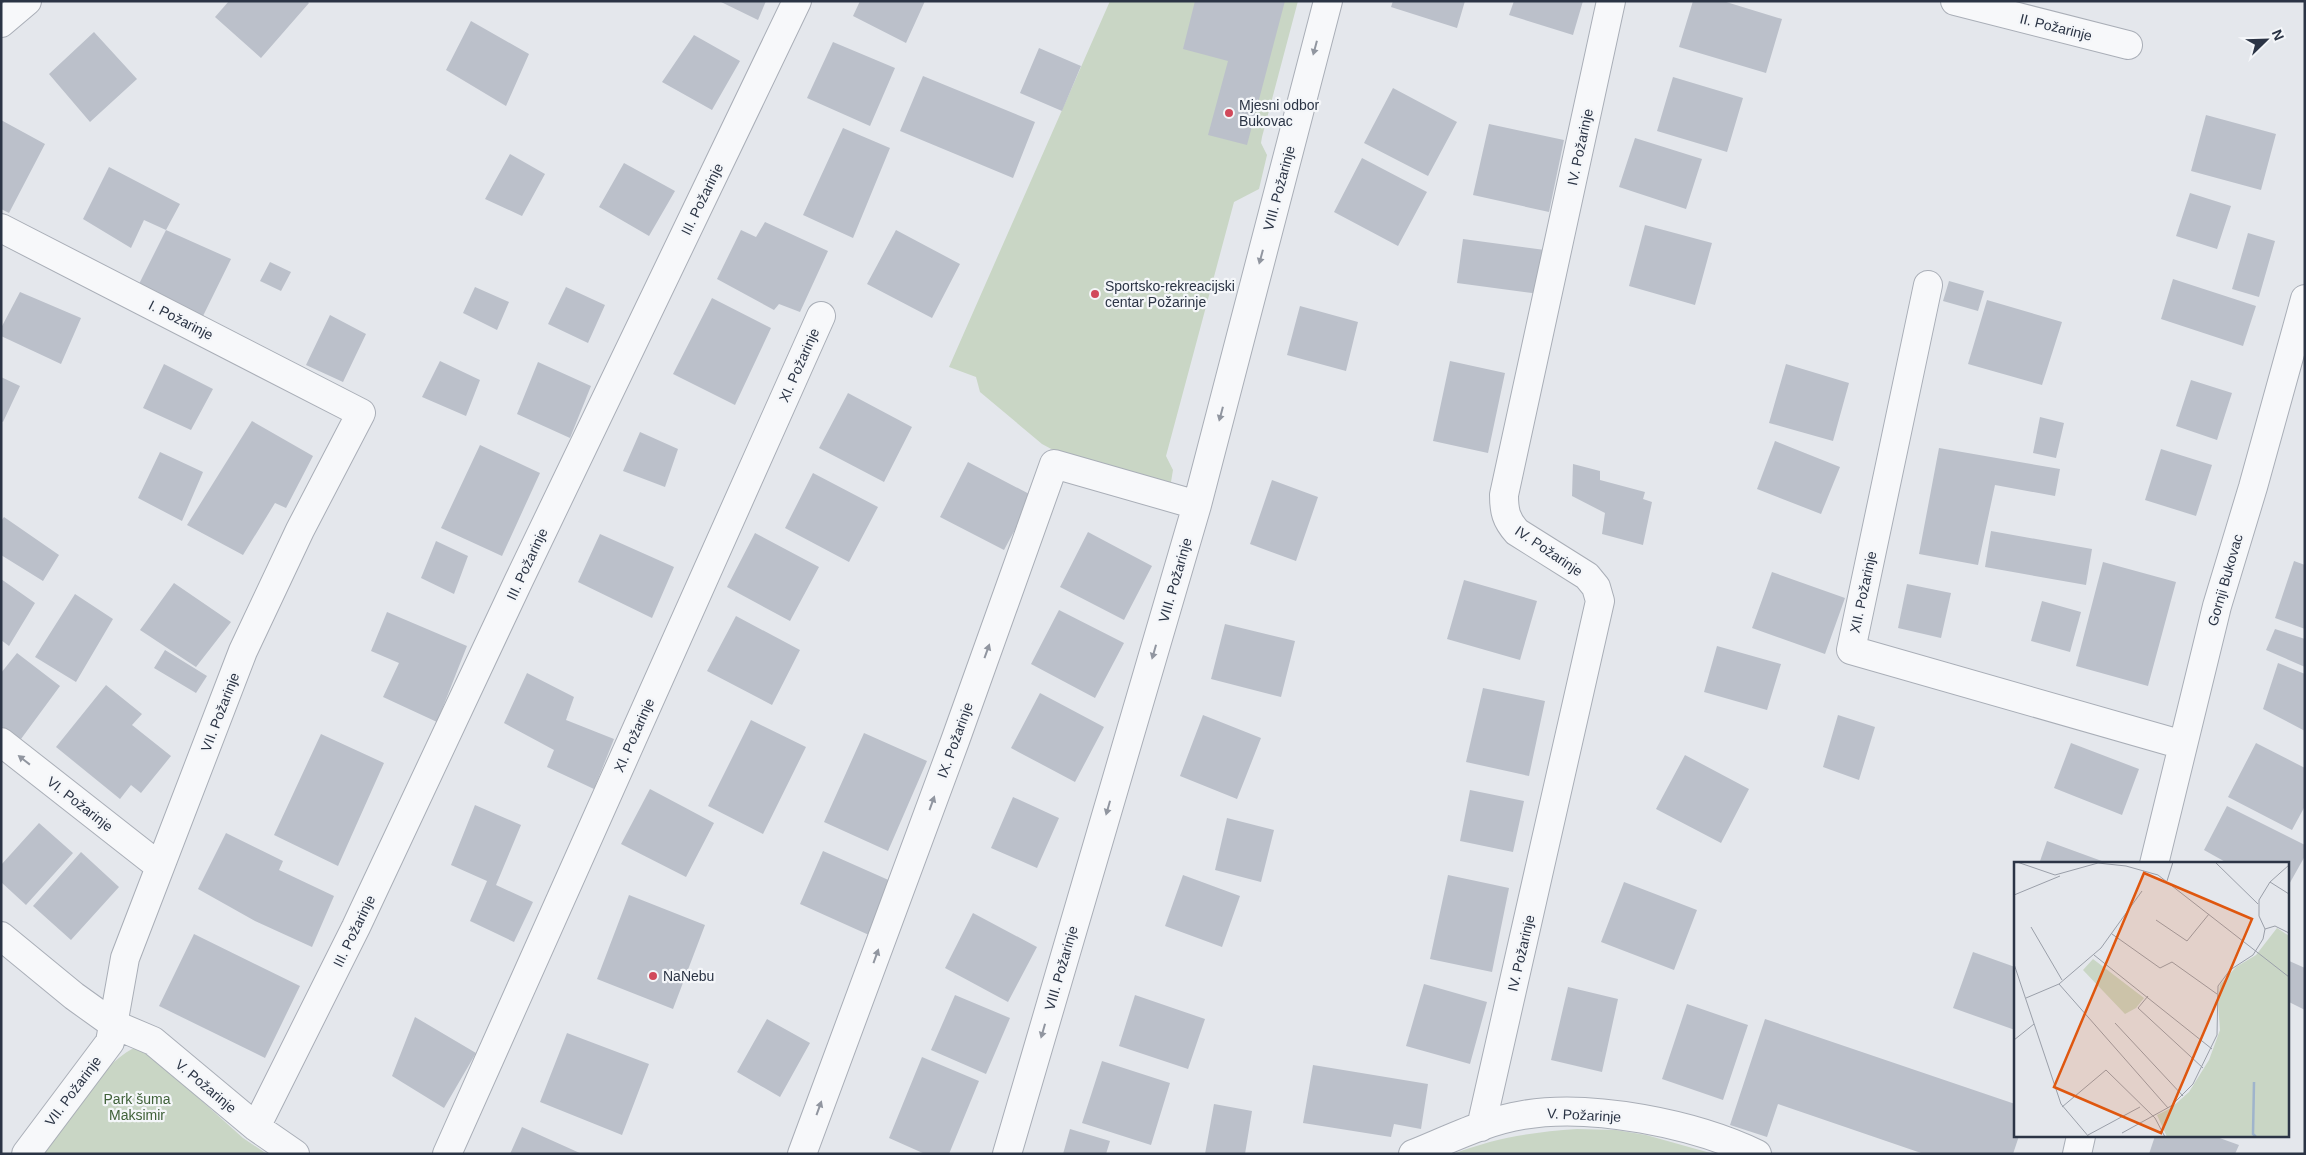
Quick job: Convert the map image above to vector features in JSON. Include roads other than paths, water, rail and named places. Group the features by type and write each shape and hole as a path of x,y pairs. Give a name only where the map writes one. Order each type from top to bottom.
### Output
{"street":[{"path":"1,22 27,1"},
{"name":"III. Požarinje","path":"256,1127 356,928 515,589 797,1"},
{"name":"VIII. Požarinje","path":"1007,1154 1197,505 1328,1"},
{"name":"IV. Požarinje","path":"1481,1127 1600,601 1596,587 1587,576 1517,532 1508,523 1504,510 1504,495 1611,1"},
{"name":"II. Požarinje","path":"1955,1 2128,46"},
{"name":"I. Požarinje","path":"1,228 361,413"},
{"name":"XII. Požarinje","path":"1928,285 1851,650 2183,745"},
{"name":"Gornji Bukovac","path":"2154,862 2217,606 2253,487 2305,299"},
{"name":"XI. Požarinje","path":"447,1154 821,316"},
{"name":"VII. Požarinje","path":"26,1154 110,1042 125,958 243,651 300,530 361,413"},
{"name":"IX. Požarinje","path":"802,1154 955,741 1054,464 1197,505"},
{"name":"VI. Požarinje","path":"1,742 159,866"},
{"path":"1,936 74,996 113,1024"},
{"name":"V. Požarinje","path":"113,1024 153,1041 256,1127 295,1154"},
{"name":"V. Požarinje","path":"1413,1154 1481,1127 1523,1115 1560,1111 1616,1115 1702,1134 1756,1154"},
{"path":"2077,1154 2081,1138"}],"place":[{"name":"Mjesni odbor Bukovac","path":"1229,113"},
{"name":"Sportsko-rekreacijski centar Požarinje","path":"1095,294"},
{"name":"NaNebu","path":"653,976"}],"park label":[{"name":"Park šuma Maksimir","path":"137,1108"}]}
